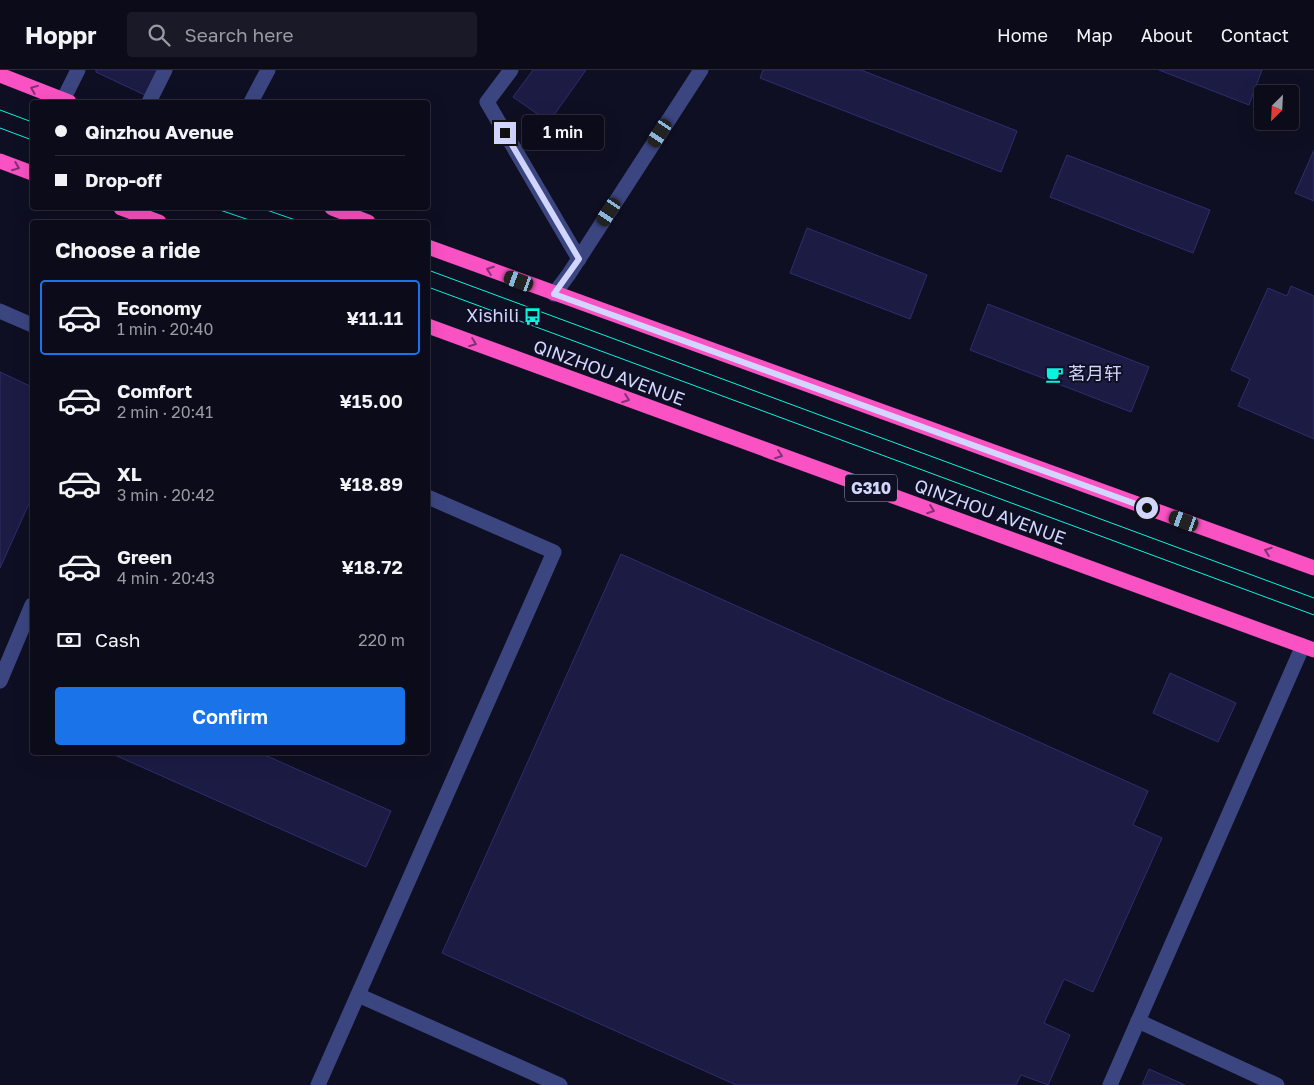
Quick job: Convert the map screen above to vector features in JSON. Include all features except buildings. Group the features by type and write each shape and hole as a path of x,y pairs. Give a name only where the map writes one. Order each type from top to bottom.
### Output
{"highway":[{"path":"0,75 63,100"},
{"path":"0,160 30,172"},
{"path":"126,210 153,220"},
{"path":"337,210 363,220"},
{"path":"430,248 1314,568"},
{"name":"QINZHOU AVENUE","path":"430,327 1308,647"}],"street":[{"path":"66,100 78,70"},
{"path":"150,100 165,70"},
{"path":"252,100 268,70"},
{"path":"512,70 487,102 579,259"},
{"path":"554,294 579,259 701,70"},
{"path":"0,311 30,324"},
{"path":"318,1085 554,552 430,498"},
{"path":"0,681 30,610"},
{"path":"1110,1085 1301,650 1308,647"},
{"path":"358,995 560,1085"},
{"path":"1138,1021 1277,1085"}],"tram line":[{"path":"0,110 30,121"},
{"path":"0,128 30,139"},
{"path":"220,210 249,220"},
{"path":"267,210 295,220"},
{"path":"430,271 1314,598"},
{"path":"430,288 1314,615"}],"place":[{"name":"Xishili","path":"533,316"},
{"name":"茗月轩","path":"1054,374"}],"route":[{"path":"505,133 579,259 554,294 1147,508"}]}
